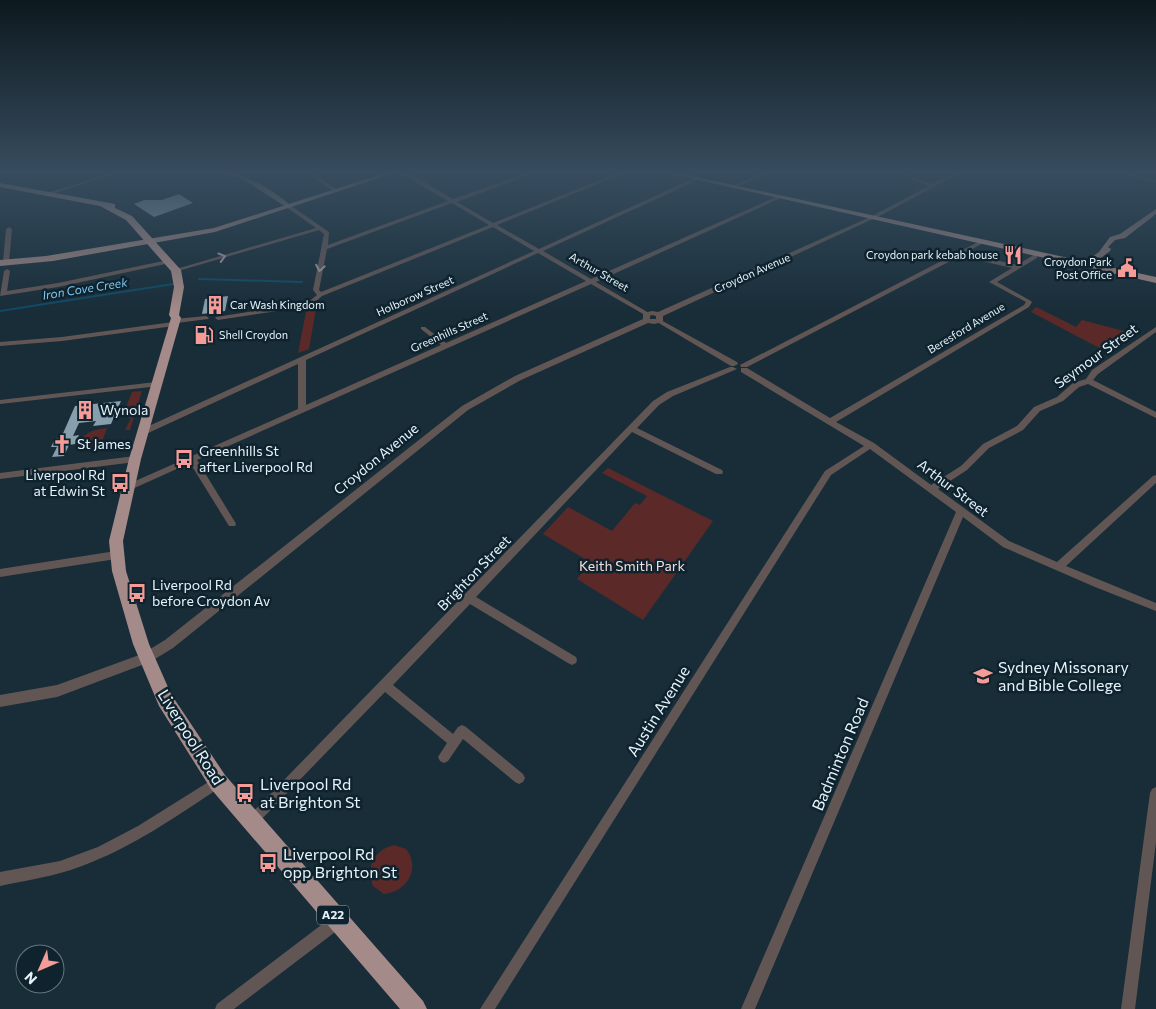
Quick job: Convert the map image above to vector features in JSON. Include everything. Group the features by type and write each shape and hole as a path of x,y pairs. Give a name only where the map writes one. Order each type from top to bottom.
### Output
{"highway":[{"path":"129,219 155,243 168,262 178,270"},
{"path":"136,219 178,270"},
{"name":"Liverpool Road","path":"178,270 186,279 187,286 180,314 175,321 156,384 118,526 116,555 146,658 172,713 218,782 415,1009"}],"main road":[{"path":"4,265 191,238 248,219"},
{"path":"877,219 1156,280"},
{"path":"1086,265 1102,252 1125,238 1122,236 1145,219"},
{"path":"44,259 136,241 142,233"},
{"path":"111,247 155,243"}],"street":[{"path":"308,219 327,233 316,290 320,295"},
{"path":"324,248 403,219"},
{"name":"Arthur Street","path":"484,219 734,367"},
{"path":"218,318 312,303 320,295 508,219"},
{"name":"Holborow Street","path":"143,432 608,219"},
{"name":"Greenhills Street","path":"127,488 730,219"},
{"name":"Croydon Avenue","path":"0,701 57,691 146,658 169,644 465,408 518,378 870,219"},
{"path":"178,270 321,228"},
{"path":"9,230 2,293 58,285 168,262"},
{"path":"734,367 744,368 982,242"},
{"path":"960,254 1017,267"},
{"name":"Beresford Avenue","path":"831,421 1027,306 1029,302 1025,299 992,282 1035,257 1036,254"},
{"path":"0,344 62,339 175,321 206,318"},
{"path":"423,328 446,346"},
{"name":"Seymour Street","path":"931,489 964,468 986,446 1020,428 1037,409 1060,398 1076,385 1089,380 1095,372 1156,329"},
{"path":"302,358 302,410"},
{"name":"Brighton Street","path":"251,822 386,686 660,399 734,367"},
{"name":"Arthur Street","path":"744,368 871,445 1006,544 1156,607"},
{"path":"1089,380 1156,416"},
{"path":"0,402 156,384"},
{"path":"632,429 720,472"},
{"name":"Austin Avenue","path":"487,1009 828,473 871,445"},
{"path":"192,459 232,524"},
{"path":"0,476 135,460"},
{"path":"1058,567 1156,478"},
{"name":"Badminton Road","path":"748,1009 962,512"},
{"path":"0,573 116,555"},
{"path":"469,598 572,660"},
{"path":"386,686 454,742"},
{"path":"444,757 462,732 519,778"},
{"path":"0,879 61,866 112,846 157,822 218,782"},
{"path":"1128,1009 1156,792"},
{"path":"222,1009 338,921"}],"green space":[{"path":"317,303 309,349 298,353 306,312 304,310"},
{"path":"1036,307 1076,327 1082,320 1135,334 1109,353 1031,312"},
{"path":"142,391 130,430 125,430 131,418 128,418 130,414 123,415 132,392"},
{"path":"107,428 100,447 75,450 88,433"},
{"name":"Keith Smith Park","path":"608,468 713,521 643,620 577,579 590,562 543,534 568,507 612,531 635,503 640,505 647,496 602,473"},
{"path":"394,845 406,849 410,856 412,871 405,884 399,889 384,894 373,886 370,872 371,866 373,860 382,850"}],"building":[{"name":"Car Wash Kingdom","path":"228,296 225,311 202,314 205,299"},
{"path":"121,401 111,424 93,426 96,421 79,423 73,436 79,435 75,444 69,445 64,456 52,457 57,447 51,447 55,439 61,438 75,406"}],"waterway":[{"name":"Iron Cove Creek","path":"199,279 302,282"},
{"name":"Iron Cove Creek","path":"0,311 173,284"}],"place":[{"name":"Croydon park kebab house","path":"1013,255"},
{"name":"Croydon Park Post Office","path":"1127,268"},
{"name":"Car Wash Kingdom","path":"215,305"},
{"name":"Shell Croydon","path":"204,335"},
{"name":"Wynola","path":"85,410"},
{"name":"St James","path":"62,444"},
{"name":"Greenhills St after Liverpool Rd","path":"184,459"},
{"name":"Liverpool Rd at Edwin St","path":"120,483"},
{"name":"Liverpool Rd before Croydon Av","path":"137,593"},
{"name":"Sydney Missonary and Bible College","path":"983,676"},
{"name":"Liverpool Rd at Brighton St","path":"245,793"},
{"name":"Liverpool Rd opp Brighton St","path":"268,863"}]}
